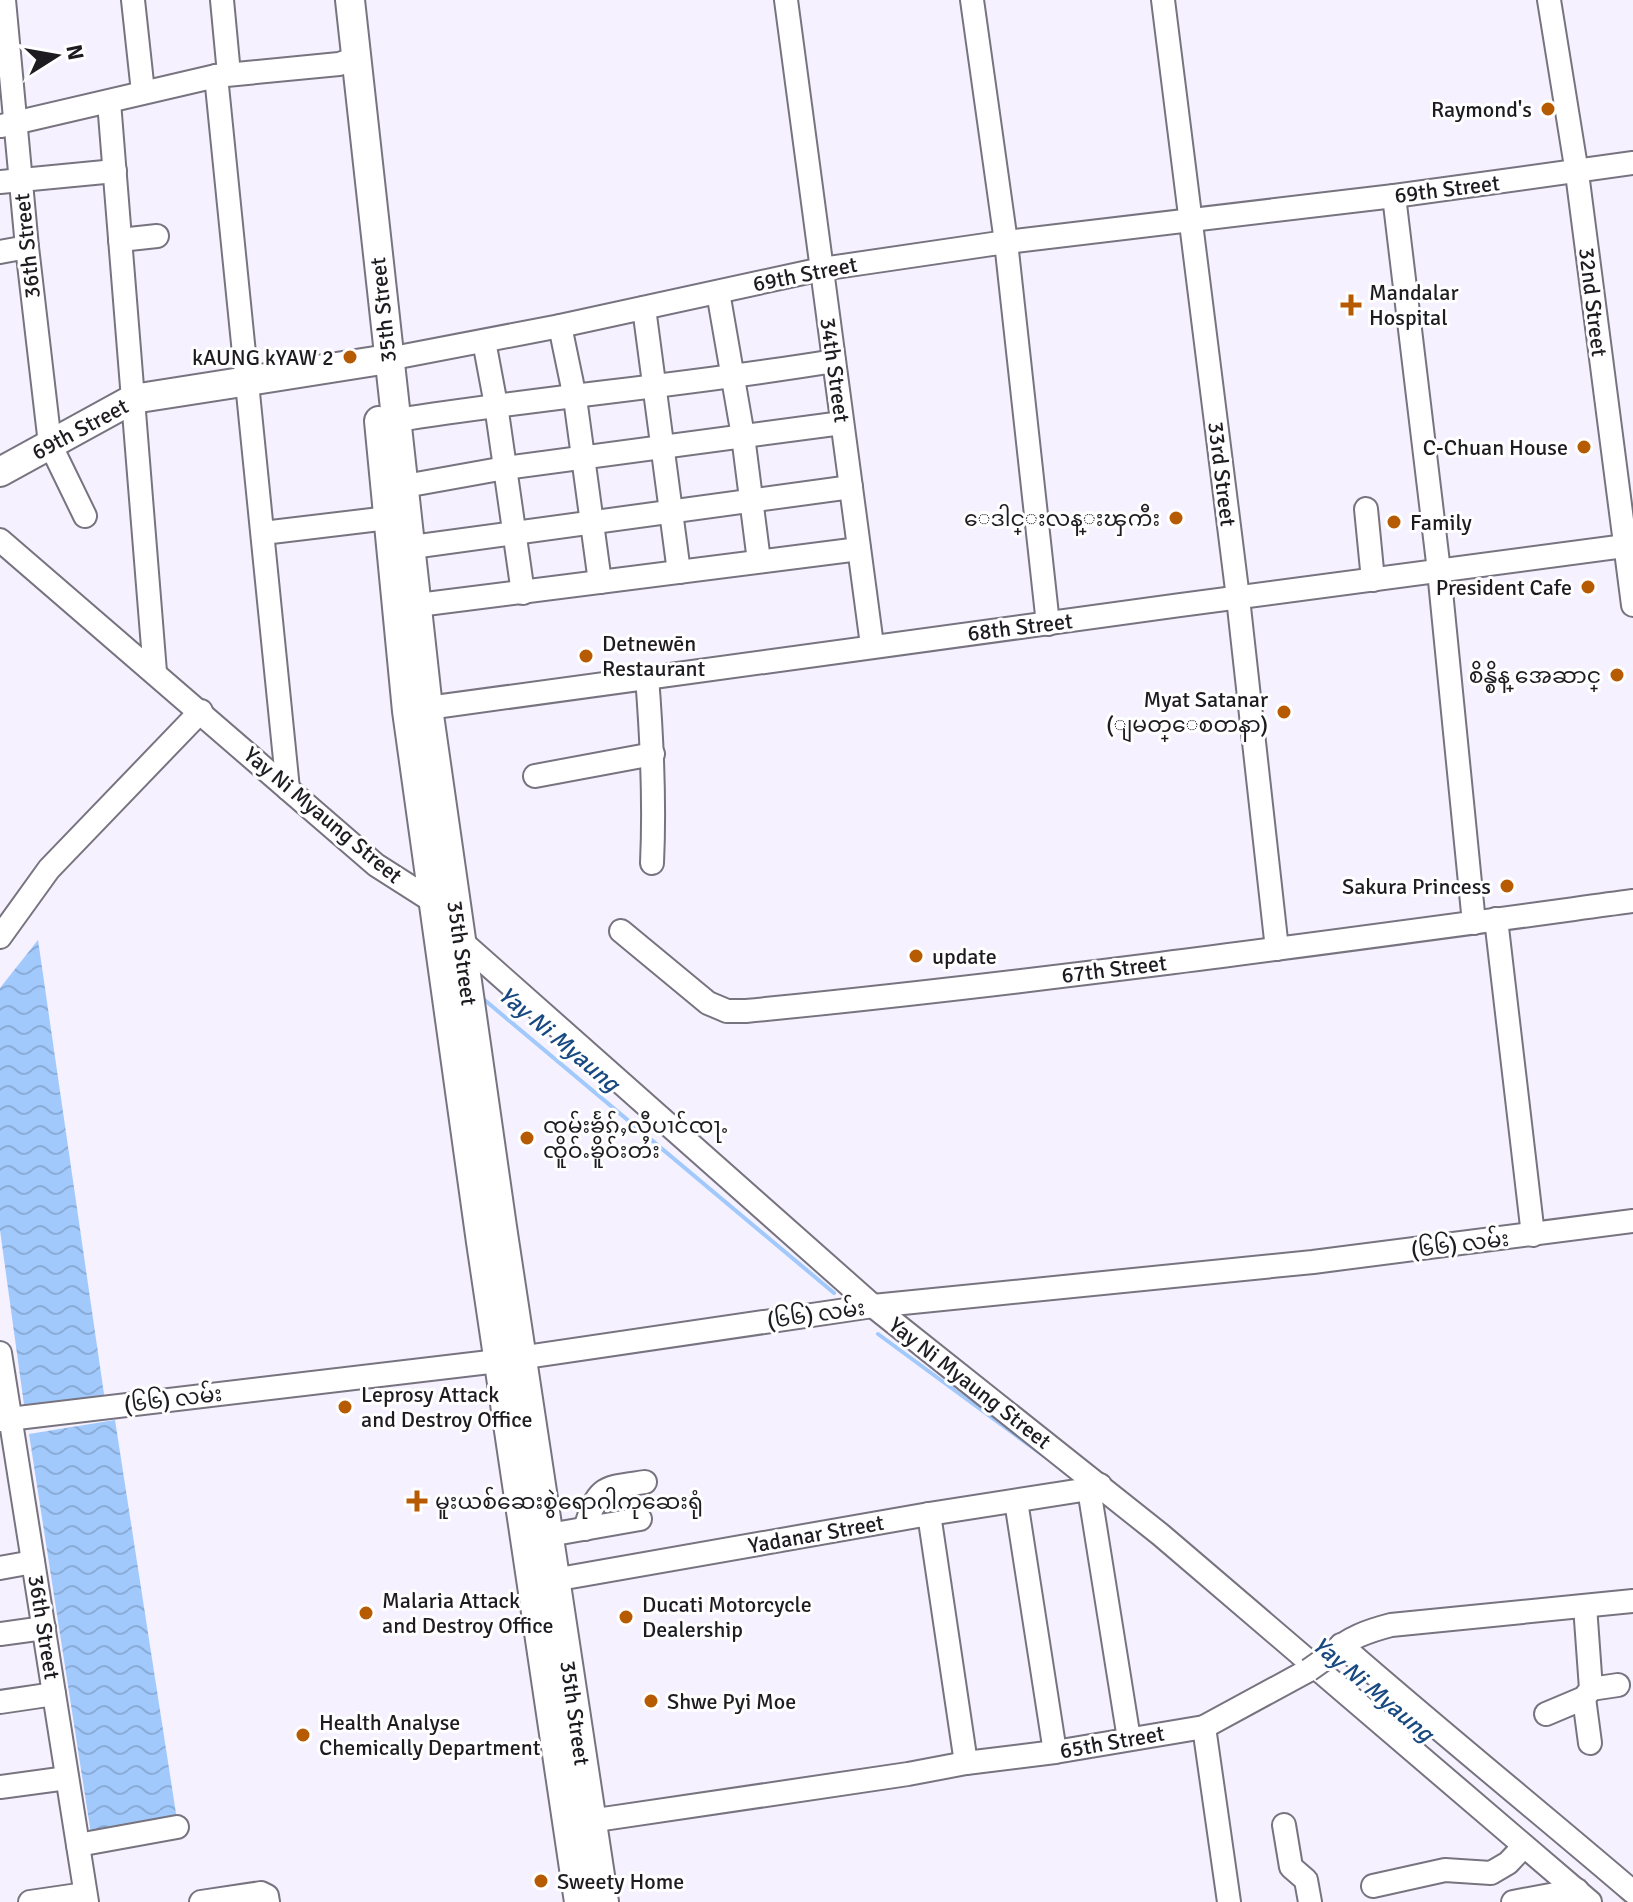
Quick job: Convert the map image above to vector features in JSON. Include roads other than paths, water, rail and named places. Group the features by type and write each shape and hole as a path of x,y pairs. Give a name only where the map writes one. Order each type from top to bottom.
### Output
{"main road":[{"name":"35th Street","path":"332,0 348,61"},
{"name":"35th Street","path":"350,0 348,61 381,360 388,518 418,710 460,940 478,1138"},
{"name":"35th Street","path":"381,360 398,420 418,605 418,710 434,902 478,1138 579,1822 579,1902"},
{"name":"69th Street","path":"0,472 133,399 381,360"},
{"name":"35th Street","path":"511,1359 549,1535 544,1582"},
{"name":"35th Street","path":"579,1822 604,1902"}],"street":[{"name":"36th Street","path":"4,0 10,181 27,247 50,444 85,516"},
{"path":"133,0 143,92"},
{"path":"222,0 222,75 246,380 288,789"},
{"name":"34th Street","path":"786,0 872,645"},
{"path":"972,0 1006,242 1048,624"},
{"name":"33rd Street","path":"1163,0 1238,598 1277,949"},
{"name":"32nd Street","path":"1549,0 1577,173 1629,546 1633,605"},
{"path":"7,126 222,75 348,61"},
{"path":"109,102 155,672"},
{"name":"69th Street","path":"381,360 560,326 822,269 1006,242 1577,173 1633,163"},
{"path":"10,181 115,171"},
{"path":"1394,196 1485,921 1533,1235"},
{"path":"120,240 157,236"},
{"path":"0,252 27,247"},
{"path":"718,292 743,436 759,561"},
{"path":"644,308 679,572"},
{"path":"560,326 575,398 600,582"},
{"path":"484,341 523,593"},
{"path":"398,420 496,405 732,378 834,361"},
{"path":"405,486 505,468 842,423"},
{"path":"412,547 851,487"},
{"path":"1366,509 1373,580"},
{"path":"263,533 388,518"},
{"name":"Yay Ni Myaung Street","path":"0,540 376,865 434,902 460,940 873,1306 1095,1487 1583,1896"},
{"name":"68th Street","path":"418,710 872,645 1629,546"},
{"path":"418,605 859,549"},
{"path":"647,677 655,813 652,863"},
{"path":"3,926 49,869 201,711"},
{"path":"535,776 653,754"},
{"name":"67th Street","path":"621,931 708,1003 727,1011 928,992 1633,901"},
{"name":"(၆၆) လမ်း","path":"6,1419 511,1359 873,1306 1313,1262 1633,1221"},
{"name":"36th Street","path":"0,1353 6,1419 23,1495 86,1898"},
{"path":"585,1529 590,1510 601,1492 645,1482"},
{"path":"1095,1487 1129,1739"},
{"name":"Yadanar Street","path":"544,1582 1095,1487"},
{"path":"0,1498 23,1495"},
{"path":"1016,1501 1055,1752"},
{"path":"929,1514 966,1763"},
{"path":"549,1535 640,1519"},
{"path":"0,1568 33,1562"},
{"name":"65th Street","path":"579,1822 1204,1727 1369,1631 1391,1625 1633,1601"},
{"path":"1585,1606 1590,1743"},
{"path":"0,1634 44,1628"},
{"path":"1325,1658 1633,1892"},
{"path":"1546,1714 1588,1693 1618,1685"},
{"path":"0,1702 54,1694"},
{"path":"1204,1727 1229,1902"},
{"path":"0,1787 67,1778"},
{"path":"1284,1825 1291,1867 1306,1880 1310,1902"},
{"path":"78,1845 177,1827"},
{"path":"1373,1886 1445,1870 1491,1873 1508,1863 1524,1846"},
{"path":"1513,1902 1583,1896"},
{"path":"30,1902 86,1898"},
{"path":"201,1902 266,1898"}],"water":[{"path":"38,940 105,1401 25,1412 0,1230 0,988"},
{"path":"115,1420 177,1820 91,1834 29,1434"}],"waterway":[{"name":"Yay Ni Myaung","path":"481,997 834,1293"},
{"name":"Yay Ni Myaung","path":"878,1334 1044,1456"}],"place":[{"name":"Raymond's","path":"1548,109"},
{"name":"Mandalar Hospital","path":"1351,305"},
{"name":"kAUNG kYAW 2","path":"350,357"},
{"name":"C-Chuan House","path":"1584,447"},
{"name":"ေဒါင္းလန္းၾကီး","path":"1176,518"},
{"name":"Family","path":"1394,522"},
{"name":"President Cafe","path":"1588,587"},
{"name":"Detnewēn Restaurant","path":"586,656"},
{"name":"စိန္စိန္ အေဆာင္","path":"1617,675"},
{"name":"Myat Satanar (ျမတ္ေစတနာ)","path":"1284,712"},
{"name":"Sakura Princess","path":"1507,886"},
{"name":"update","path":"916,956"},
{"name":"ၸုမ်းၶႅၵ်ႇလီပၢင်ၸႃႉ ၸိူဝ်ႉၶိူဝ်းတႆး","path":"527,1138"},
{"name":"Leprosy Attack and Destroy Office","path":"345,1407"},
{"name":"မူးယစ်ဆေးစွဲရောဂါကုဆေးရုံ","path":"417,1501"},
{"name":"Malaria Attack and Destroy Office","path":"366,1613"},
{"name":"Ducati Motorcycle Dealership","path":"626,1617"},
{"name":"Shwe Pyi Moe","path":"651,1701"},
{"name":"Health Analyse Chemically Department","path":"303,1735"},
{"name":"Sweety Home","path":"541,1881"}]}
